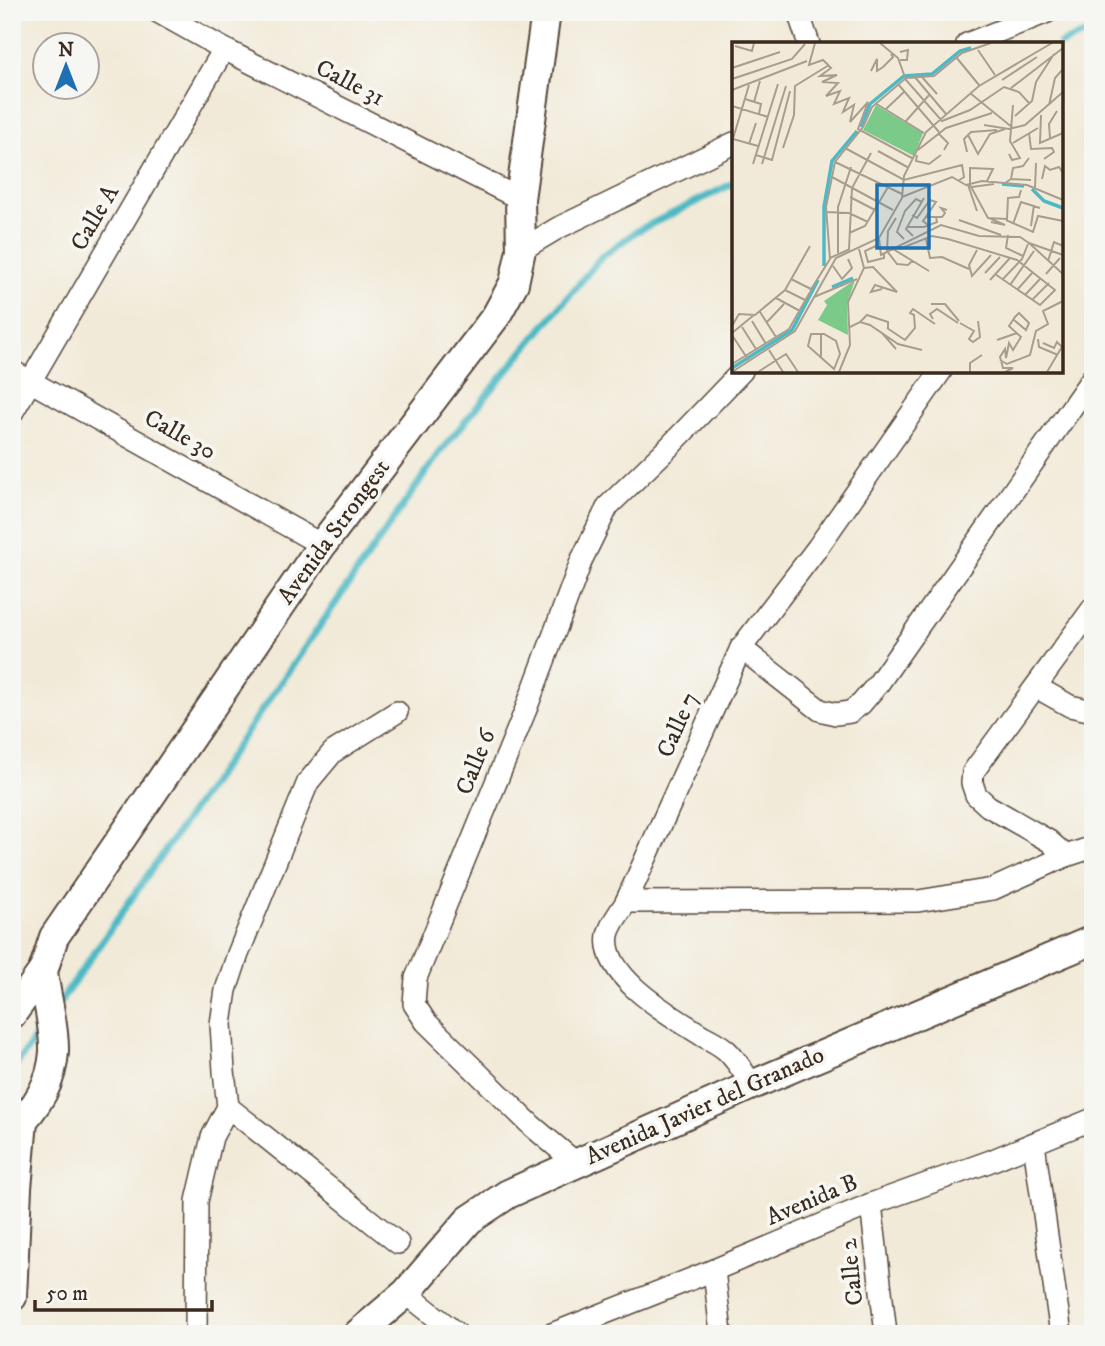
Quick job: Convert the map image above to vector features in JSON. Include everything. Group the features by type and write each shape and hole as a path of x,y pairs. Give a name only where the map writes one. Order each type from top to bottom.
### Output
{"main road":[{"name":"Avenida Strongest","path":"12,1014 44,983 54,937 322,545 496,316 514,283 521,250 520,199 546,12"},
{"name":"Avenida Javier del Granado","path":"358,1334 406,1293 469,1220 508,1194 752,1085 1093,940"},
{"path":"13,1289 18,1126 38,1101 50,1079 54,1052 44,983"}],"street":[{"name":"Calle 31","path":"158,12 224,49 520,199"},
{"path":"798,12 808,42"},
{"path":"972,42 1047,12"},
{"name":"Calle A","path":"12,413 21,376 224,49"},
{"path":"521,250 558,228 732,145"},
{"name":"Calle 6","path":"576,1163 532,1126 426,1022 414,1004 416,978 526,709 583,559 608,506 740,373"},
{"name":"Calle 7","path":"752,1085 725,1049 623,978 612,964 608,950 608,933 626,902 741,648 818,547 940,373"},
{"name":"Calle 30","path":"21,376 322,545"},
{"path":"741,648 820,710 836,714 850,712 861,704 878,684 1093,377"},
{"path":"1066,856 1049,841 988,806 976,795 972,783 973,772 1093,608"},
{"path":"1036,687 1070,706 1093,711"},
{"path":"196,1334 197,1200 212,1137 228,1107 221,1024 226,990 308,782 333,752 397,712"},
{"path":"626,902 918,901 993,889 1066,856 1093,847"},
{"path":"228,1107 398,1243"},
{"name":"Avenida B","path":"552,1334 871,1204 1034,1144 1093,1119"},
{"path":"1034,1144 1061,1334"},
{"name":"Calle 2","path":"871,1204 886,1334"},
{"path":"714,1270 721,1334"},
{"path":"406,1293 457,1334"}],"waterway":[{"path":"1063,43 1093,31"},
{"path":"58,1005 440,452 601,257 637,231 732,184"},
{"path":"12,1071 43,1026"}]}
